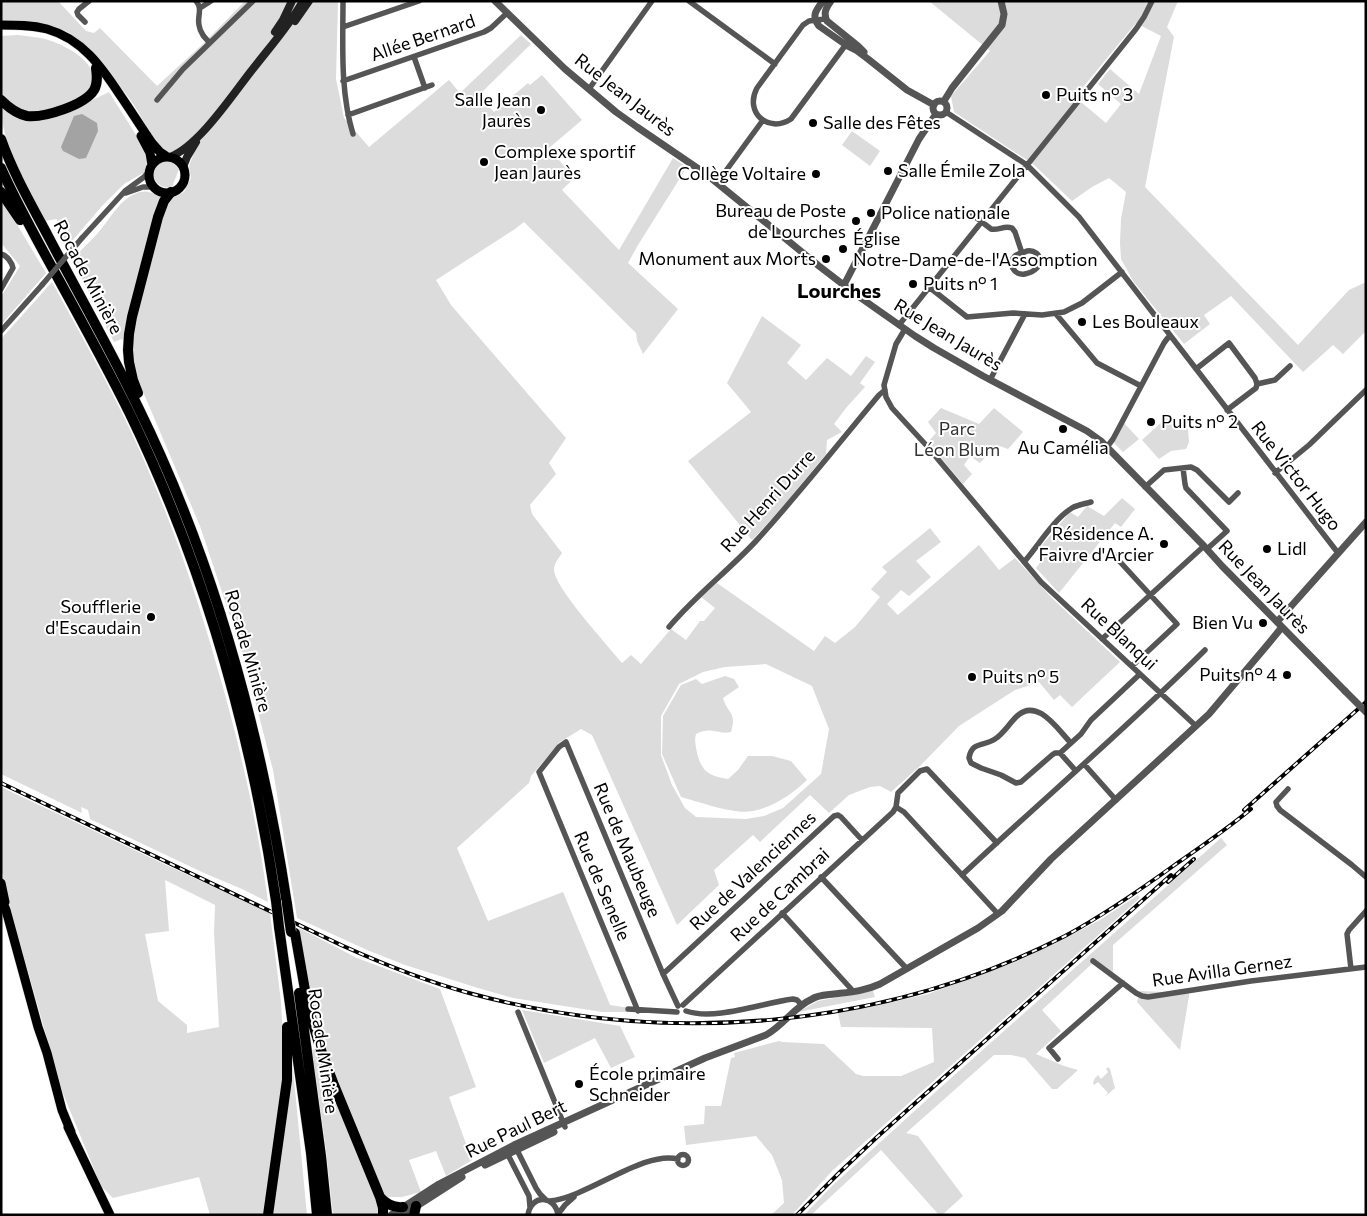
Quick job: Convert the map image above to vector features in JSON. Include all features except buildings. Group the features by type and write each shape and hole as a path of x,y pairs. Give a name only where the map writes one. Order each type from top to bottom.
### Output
{"highway":[{"path":"1,100 14,111 25,116 36,116 56,111 83,101 91,94 96,83 96,68"},
{"name":"Rocade Minière","path":"1,139 24,192 112,355 162,460 200,552 235,661 260,755 289,906 327,1215"},
{"name":"Rocade Minière","path":"1,168 112,378 142,440 172,511 201,588 222,653 247,749 264,826 310,1148 317,1215"},
{"path":"1,192 44,260 60,281"},
{"path":"162,460 159,443 133,380 128,350 132,317 155,228 162,205 171,192"},
{"path":"268,1215 288,1064 288,1032 279,927"},
{"path":"293,933 306,996 322,1053 380,1197 383,1215"},
{"path":"380,1197 390,1205 403,1211"}],"main road":[{"path":"249,74 281,24 292,1"},
{"path":"151,168 159,158 168,157 183,150 204,130 271,46 303,1"},
{"path":"271,46 293,24 309,1"},
{"path":"1,25 28,26 62,34 82,47 97,61 154,147 168,157 177,159 183,166 185,173 183,182 177,190 161,192 154,187 150,181 150,154 143,140 96,68 78,50 55,37 29,31 1,30"},
{"path":"183,166 204,130"},
{"path":"1,883 6,910 62,1110 110,1215"},
{"path":"1,898 6,910"}],"street":[{"path":"85,22 77,12 89,1"},
{"path":"196,1 200,8 199,28 210,43"},
{"path":"200,8 211,1"},
{"path":"157,100 184,69 253,1"},
{"path":"343,1 343,81 353,134"},
{"path":"343,27 419,1"},
{"name":"Rue Jean Jaurès","path":"495,1 565,69 630,122 717,183 818,266 902,327 990,380 1097,438 1222,566 1280,622 1366,712"},
{"path":"589,89 652,1"},
{"path":"689,1 775,64"},
{"path":"823,1 815,13 815,20 819,26 848,42"},
{"path":"831,1 825,11 825,19 828,23 856,50 907,90 934,105"},
{"path":"944,102 952,88 1002,25 1004,14 1001,1"},
{"path":"884,390 902,327 929,287 1136,29 1152,1"},
{"name":"Allée Bernard","path":"343,81 486,31 507,13"},
{"path":"825,19 809,21 803,25 757,88 754,96 755,109 758,115 769,123 779,124 793,117 848,42"},
{"path":"414,57 425,88"},
{"path":"348,115 432,86"},
{"path":"938,101 944,102 948,106 946,112 942,116 936,114 933,110 934,105 938,101"},
{"name":"Rue Victor Hugo","path":"946,112 1027,165 1079,217 1338,553"},
{"path":"844,284 919,139 936,114"},
{"path":"717,183 763,120"},
{"path":"1,331 119,196 144,177 151,168"},
{"path":"119,196 138,188 154,187"},
{"path":"969,212 993,230 1005,227 1012,228 1022,253"},
{"path":"1031,251 1037,255 1040,262 1037,269 1023,275 1014,271 1012,264 1016,256 1022,253 1031,251"},
{"path":"1,254 5,256 13,268 2,286"},
{"path":"929,287 966,317 1012,313 1056,314 1067,311 1082,303 1122,272"},
{"path":"990,380 1025,314"},
{"path":"1056,314 1097,363 1142,386"},
{"path":"1107,447 1170,335"},
{"path":"1196,369 1229,343 1258,384"},
{"path":"1227,410 1258,384 1275,380 1290,366"},
{"name":"Rue Blanqui","path":"884,390 892,408 926,444 1024,562 1052,592 1196,726"},
{"name":"Rue Henri Durre","path":"668,627 686,607 756,541 884,390"},
{"path":"1275,472 1308,445 1366,390"},
{"path":"1102,639 1227,531 1186,488 1183,468"},
{"path":"1145,487 1164,470 1195,468 1228,502 1238,493"},
{"path":"1024,562 1064,514 1073,507 1091,502"},
{"name":"Rue Paul Bert","path":"403,1211 439,1184 507,1151 711,1055 766,1035 812,998 865,990 876,986 978,928 998,914 1046,864 1217,705 1269,644 1280,622 1366,522"},
{"path":"1111,552 1176,624 1132,666"},
{"path":"962,875 1161,694 1205,650"},
{"path":"1060,754 1082,734 1091,720 1140,674"},
{"path":"1071,743 1043,714 1031,710 1020,714 996,739 975,746 971,750 970,761 979,767 998,773 1018,783 1023,781 1056,753 1060,754 1076,771"},
{"name":"Rue de Maubeuge","path":"539,772 559,747 566,742 663,974 680,1008"},
{"path":"1084,764 1116,800"},
{"path":"997,843 927,769 920,771 898,793 896,807 904,812 998,914"},
{"name":"Rue de Senelle","path":"539,772 638,1011"},
{"path":"1288,789 1277,800 1278,808 1366,877"},
{"name":"Rue de Cambrai","path":"680,1008 896,807"},
{"name":"Rue de Valenciennes","path":"663,974 834,816 838,815 841,817 862,840"},
{"path":"821,877 907,969"},
{"path":"1351,969 1347,934 1366,911"},
{"path":"782,913 854,991"},
{"name":"Rue Avilla Gernez","path":"1093,960 1142,996 1366,967"},
{"path":"1058,1059 1049,1048 1123,983"},
{"path":"628,1009 638,1011 680,1008 682,1014 686,1011 699,1014 721,1013 793,999 798,1000 802,1005"},
{"path":"518,1012 564,1125"},
{"path":"516,1147 536,1188 540,1194 556,1207 558,1214"},
{"path":"507,1151 529,1196 530,1207 528,1215"},
{"name":"Rue Paul Bert","path":"391,1215 403,1211 415,1211 453,1182 507,1151"},
{"path":"530,1207 536,1201 562,1199 579,1194 645,1163 663,1158 678,1158"},
{"path":"558,1214 565,1205 579,1194"}],"green space":[{"path":"1,1 58,1 86,31 94,33 100,28 157,86 204,43 245,1 338,1 336,79 344,118 369,147 449,80 460,93 521,35 531,44 479,95 494,112 528,83 530,85 542,75 582,120 549,148 574,178 562,190 619,250 673,158 687,167 628,263 678,309 643,354 637,341 636,333 524,222 436,280 451,305 566,438 549,463 556,474 530,505 532,514 562,553 554,567 557,579 573,603 622,663 631,655 641,664 671,629 686,640 700,621 704,621 715,608 701,597 717,583 814,651 825,636 835,643 855,627 880,597 871,589 887,572 882,567 930,528 941,542 916,561 931,577 909,596 901,590 887,604 898,615 979,545 999,570 1015,558 1053,599 1120,662 1072,707 1060,695 1054,700 1039,682 1015,690 959,726 920,766 891,792 880,786 870,787 849,795 829,813 810,795 760,842 753,835 714,870 719,885 677,925 592,735 581,729 560,742 531,776 529,783 457,848 488,921 563,892 610,1005 630,1008 629,1012 602,1012 513,998 405,965 297,918 273,770 244,658 200,526 138,380 131,348 122,339 114,342 72,259 97,234 121,204 133,195 144,191 170,197 184,192 191,178 189,166 194,153 183,146 171,153 165,151 153,137 134,105 103,63 88,47 66,31 29,21 1,20","holes":["766,664 812,686 829,729 821,774 783,808 764,816 746,819 696,817 685,808 672,785 661,755 661,716 679,684 703,672 725,667"]},
{"path":"929,1 1178,1 1167,27 1174,37 1145,187 1298,345 1349,290 1366,282 1366,331 1343,354 1333,345 1303,372 1231,296 1204,315 1210,324 1184,344 1133,281 1121,259 1121,219 1126,192 1109,178 1072,201 1033,164 954,112 951,96 990,51","holes":["1136,23 1161,36 1139,94 1110,69 1098,84 1121,104 1106,123 1075,97"]},
{"path":"18,35 49,40 77,54 85,61 93,77 92,86 88,92 70,102 42,110 23,110 7,102 1,93 1,36"},
{"path":"109,92 143,146 148,159 148,167 145,172 124,184 102,206 67,247 61,237 57,219 44,221 16,166 5,136 1,107 9,113 26,120 44,120"},
{"path":"852,131 880,151 870,166 842,145"},
{"path":"166,161 173,163 179,169 172,187 160,185 154,177 156,167"},
{"path":"1,201 46,273 1,325 1,297 20,266 1,244"},
{"path":"52,282 106,381 131,432 181,553 204,623 234,727 254,814 268,902 90,819 88,810 81,807 82,813 1,774 1,339"},
{"path":"762,316 801,345 787,363 806,380 827,358 851,376 866,356 875,362 860,383 865,387 834,424 842,432 827,440 826,454 780,510 752,540 688,461 751,412 727,383"},
{"name":"Parc Léon Blum","path":"941,408 979,424 994,408 1023,432 1008,449 997,445 980,463 970,456 964,465 972,474 963,484 928,442 936,433 928,422"},
{"path":"1166,418 1188,429 1189,442 1186,449 1171,451 1159,459 1142,440"},
{"path":"1124,423 1139,439 1123,452 1114,443"},
{"path":"1122,498 1135,509 1121,527 1115,523 1059,593 1036,568 1049,551 1042,545 1070,512 1078,517 1087,506 1104,516"},
{"path":"725,676 734,679 739,687 723,698 732,716 733,725 731,732 706,731 696,734 697,753 704,769 712,775 728,779 738,770 748,756 772,756 791,761 807,780 782,799 753,811 727,810 681,797 662,754 663,716 681,685 696,679 702,684"},
{"path":"1,787 270,913 281,1002 283,1065 293,1069 307,1215 210,1215 199,1177 113,1198 101,1186 62,1091 10,908 1,868","holes":["165,880 215,905 214,933 219,1027 187,1033 187,1025 158,1001 145,934 169,931"]},
{"path":"1221,838 1227,845 1113,945 1113,972 1096,960 1042,1010 1061,1031 1036,1054 1078,1070 1057,1089 1052,1089 1025,1058 1011,1055 994,1055 906,1133 918,1136 963,1196 942,1215 939,1215 881,1150 811,1215 804,1215 833,1185 941,1087"},
{"path":"1138,895 1140,898 832,1171 792,1215 771,1215 784,1203 782,1180 772,1155 756,1136 686,1145 684,1126 704,1124 705,1106 721,1106 731,1058 735,1057 734,1053 779,1041 824,1044 856,1074 863,1076 901,1076 934,1062 932,1028 841,1027 838,1013 928,994 1012,963 1100,920"},
{"path":"299,928 357,958 440,989 476,1087 449,1097 472,1160 446,1176 436,1151 409,1160 421,1192 402,1197 387,1197 378,1215 333,1215 312,1050 323,1047 314,1012"},
{"path":"1189,988 1180,1050 1137,1002 1140,991 1165,992"},
{"path":"873,991 875,997 798,1012 818,1001"},
{"path":"522,1010 620,1026 635,1057 611,1068 595,1038 544,1063"},
{"path":"1108,1067 1115,1088 1105,1097 1108,1093 1098,1082 1094,1085 1093,1083 1098,1075 1101,1079 1108,1072 1106,1069"}],"shaded area":[{"path":"82,114 97,123 98,131 86,158 79,159 63,151 61,147 74,116"}],"railway":[{"path":"1244,810 1366,702"},
{"path":"1,783 341,945 420,978 469,993 544,1010 620,1020 696,1023 773,1020 848,1009 923,992 995,967 1065,936 1094,920 1233,824 1251,809"},
{"path":"1168,882 1194,859"},
{"path":"797,1215 876,1138 1171,875"}],"place":[{"name":"Puits n° 3","path":"1046,95"},
{"name":"Salle Jean Jaurès","path":"541,110"},
{"name":"Salle des Fêtes","path":"813,123"},
{"name":"Complexe sportif Jean Jaurès","path":"484,162"},
{"name":"Salle Émile Zola","path":"888,171"},
{"name":"Collège Voltaire","path":"816,174"},
{"name":"Police nationale","path":"871,213"},
{"name":"Bureau de Poste de Lourches","path":"856,221"},
{"name":"Église Notre-Dame-de-l'Assomption","path":"843,249"},
{"name":"Monument aux Morts","path":"826,259"},
{"name":"Puits n° 1","path":"913,284"},
{"name":"Les Bouleaux","path":"1082,322"},
{"name":"Puits n° 2","path":"1151,422"},
{"name":"Au Camélia","path":"1063,429"},
{"name":"Résidence A. Faivre d'Arcier","path":"1164,544"},
{"name":"Lidl","path":"1267,549"},
{"name":"Soufflerie d'Escaudain","path":"151,617"},
{"name":"Bien Vu","path":"1263,623"},
{"name":"Puits n° 4","path":"1287,675"},
{"name":"Puits n° 5","path":"972,677"},
{"name":"École primaire Schneider","path":"579,1084"}],"district":[{"name":"Lourches","path":"839,291"}]}
